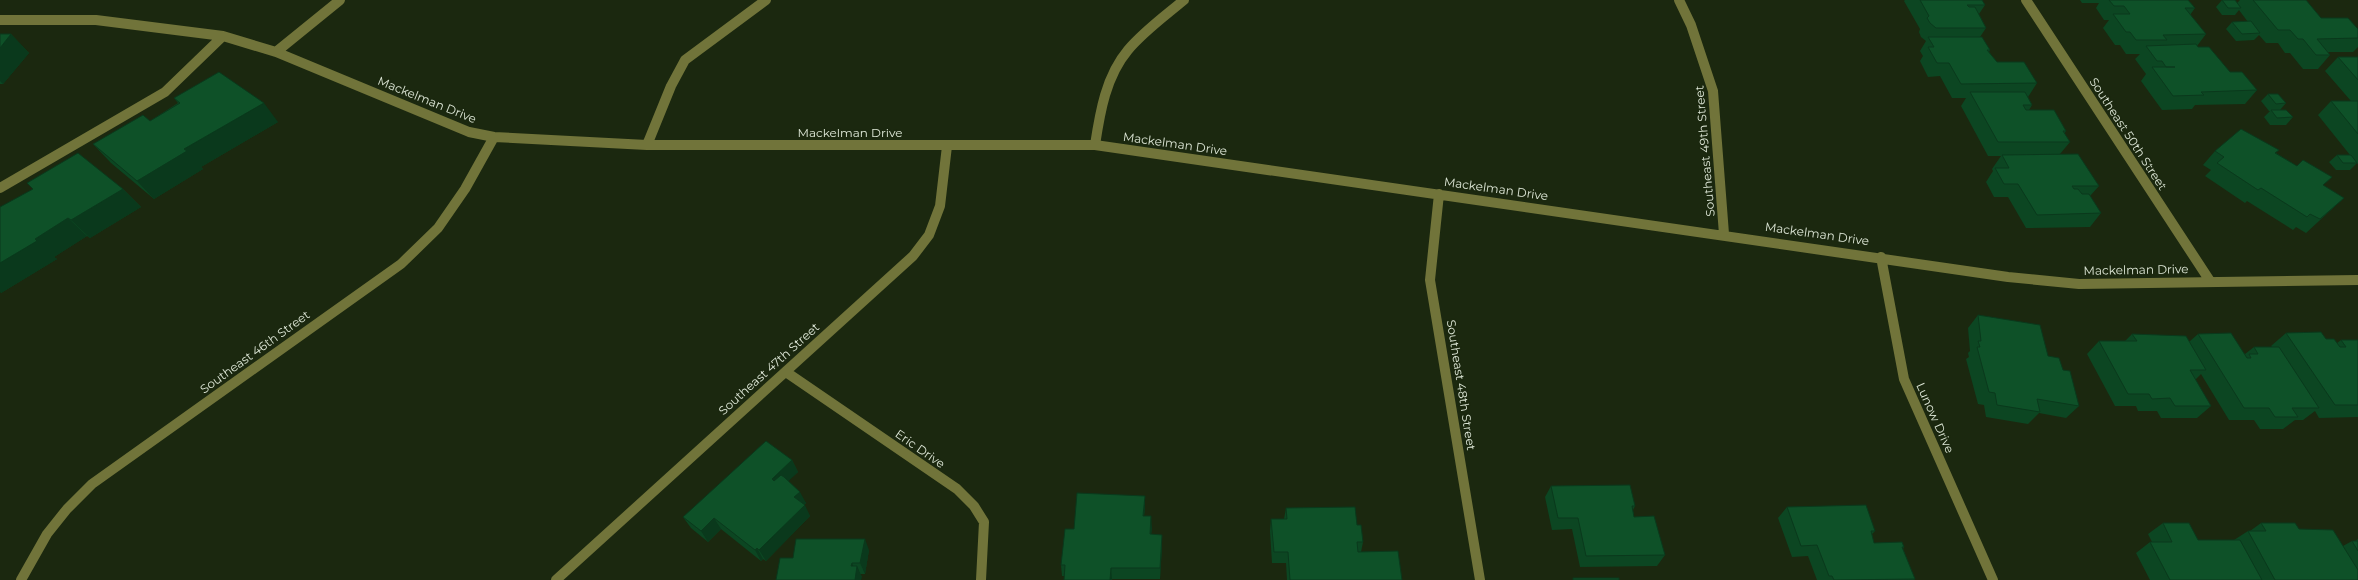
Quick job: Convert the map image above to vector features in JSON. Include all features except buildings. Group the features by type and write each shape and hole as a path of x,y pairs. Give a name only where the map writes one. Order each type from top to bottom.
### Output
{"street":[{"path":"276,52 340,0"},
{"path":"647,145 671,86 685,60 766,0"},
{"path":"1095,146 1101,107 1112,78 1128,50 1184,0"},
{"name":"Southeast 49th Street","path":"1679,0 1691,25 1713,91 1724,234"},
{"name":"Southeast 50th Street","path":"2026,0 2210,281"},
{"name":"Mackelman Drive","path":"0,20 103,21 223,36 276,52 469,132 494,137 647,145 1095,146 1724,234 2008,277 2079,284 2358,280"},
{"path":"0,188 165,92 223,36"},
{"name":"Southeast 46th Street","path":"21,580 47,534 67,509 92,484 401,264 438,228 465,189 494,137"},
{"name":"Southeast 47th Street","path":"556,580 913,256 929,235 940,206 948,146"},
{"name":"Southeast 48th Street","path":"1439,194 1430,280 1480,580"},
{"name":"Lunow Drive","path":"1881,257 1904,379 1993,580"},
{"name":"Eric Drive","path":"786,372 957,489 974,506 984,522 980,580"}]}
